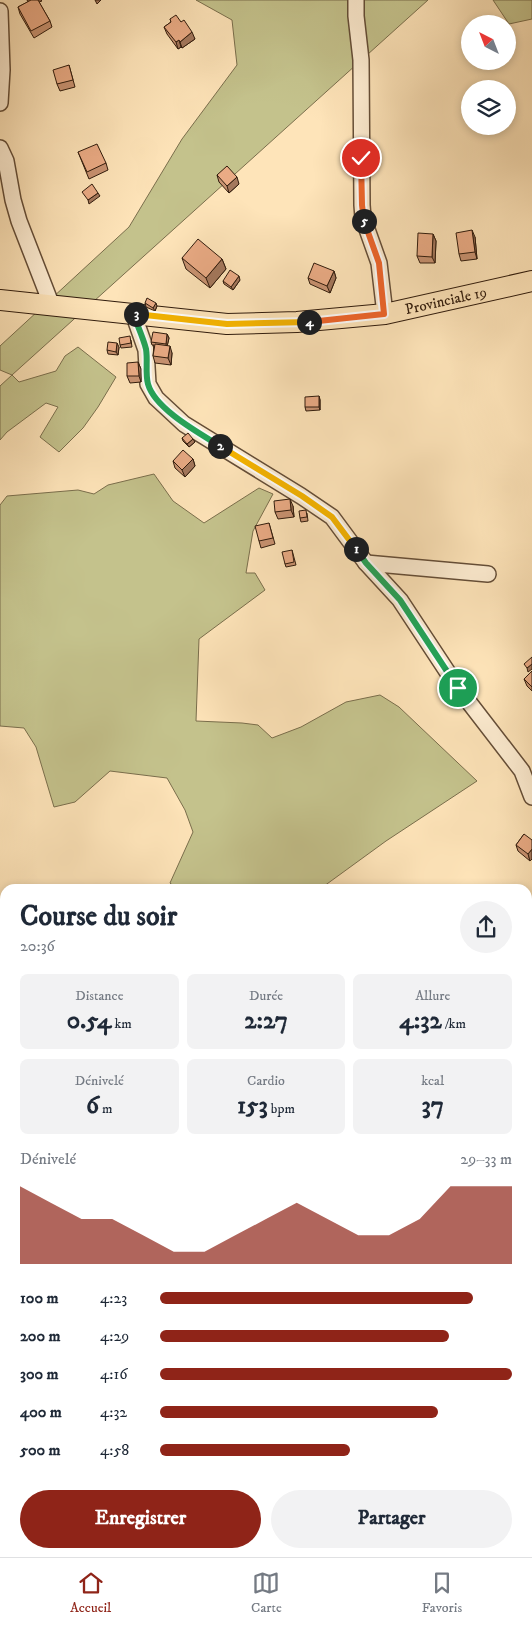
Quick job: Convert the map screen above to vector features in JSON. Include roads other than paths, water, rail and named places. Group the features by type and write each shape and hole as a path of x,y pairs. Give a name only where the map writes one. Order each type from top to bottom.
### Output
{"main road":[{"name":"Provinciale 19","path":"0,300 227,324 297,322 384,314 532,281"}],"street":[{"path":"356,0 360,60 363,218 379,263 384,314"},
{"path":"0,11 2,70 0,103"},
{"path":"0,148 6,161 19,221 52,306"},
{"path":"133,313 146,350 148,384 161,403 190,427 302,496 332,517 366,563 400,600 458,688 522,771 532,797"},
{"path":"366,563 488,574"}]}
